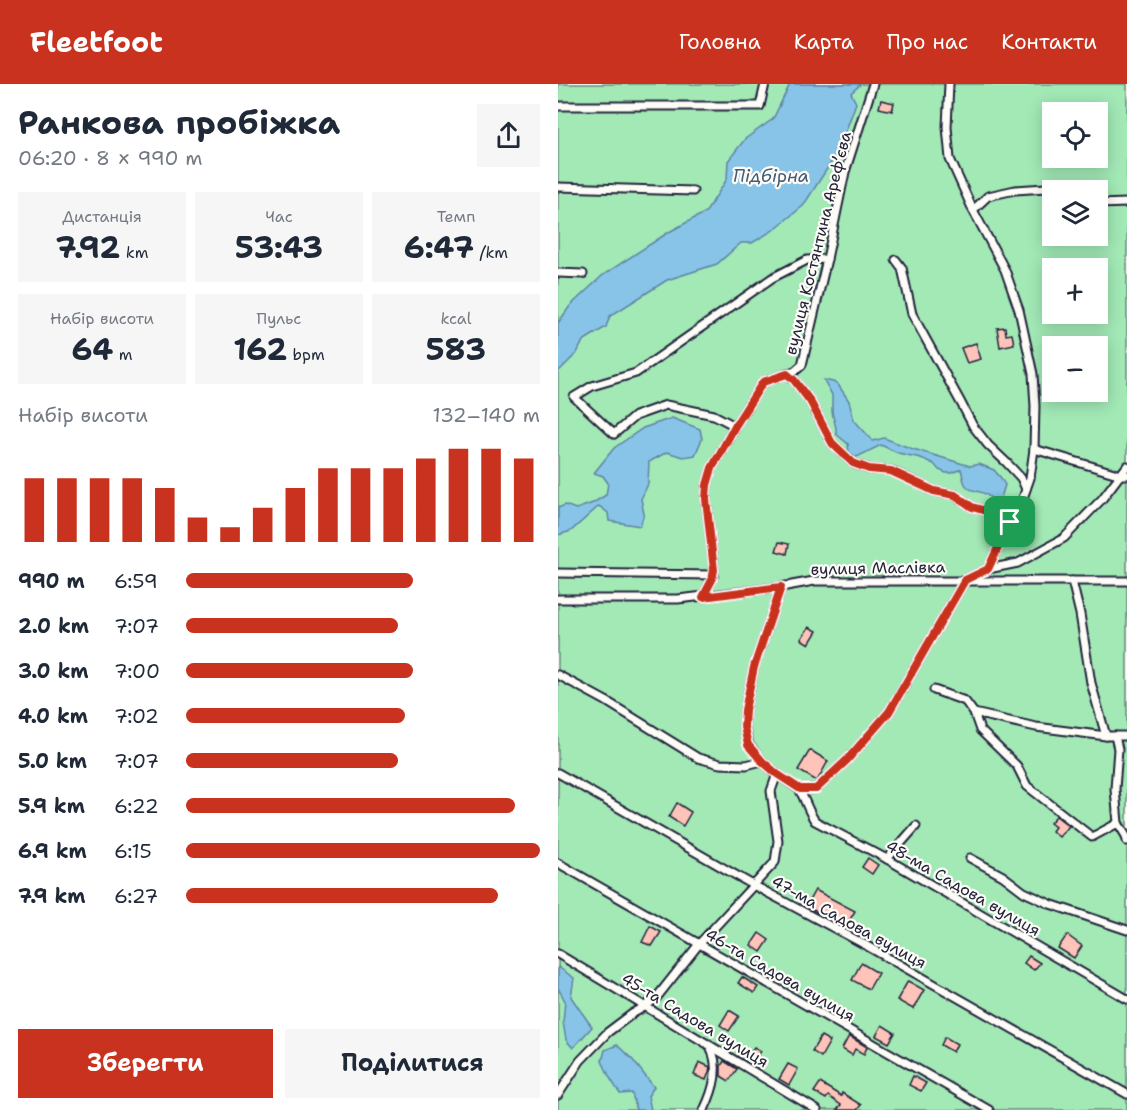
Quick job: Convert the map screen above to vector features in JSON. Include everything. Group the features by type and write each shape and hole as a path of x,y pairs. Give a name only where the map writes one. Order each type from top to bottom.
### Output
{"street":[{"path":"558,106 760,106 765,84"},
{"name":"вулиця Костянтина Арефʼєва","path":"787,374 802,365 845,172 873,84"},
{"path":"949,84 947,127 950,159 973,210 1005,270 1019,310 1033,374 1034,449 1030,478 1022,501 988,569"},
{"path":"558,187 693,191"},
{"path":"973,210 988,196 1015,190 1042,188"},
{"path":"1108,204 1127,203"},
{"path":"735,426 714,415 666,405 635,416 614,434 574,397 592,386 636,373 772,278 807,260 827,259"},
{"path":"896,260 902,268 912,314 973,426 988,445 1021,478 1026,489"},
{"path":"558,273 583,274"},
{"path":"703,597 714,575 706,499 712,468 763,382 787,374 810,401 832,443 853,463 869,469 891,471 934,491 955,495 972,507 1000,515 1010,522"},
{"path":"1034,449 1124,475"},
{"path":"781,587 754,667 745,710 744,727 748,745 777,774 800,789 816,789 847,760 889,712 965,580 988,569 1018,563 1064,538 1124,475 1127,466"},
{"path":"558,573 714,575"},
{"name":"вулиця Маслівка","path":"558,599 678,599 814,581 1127,581"},
{"path":"1071,581 1080,614 1091,683 1106,736"},
{"path":"558,675 606,701 698,758 720,764 746,765 762,761"},
{"path":"934,690 964,701 974,713 980,730 1017,766 1027,786 1092,837 1118,823"},
{"path":"974,713 1036,727 1106,736 1127,736"},
{"path":"1116,736 1118,749 1115,789 1118,823 1127,842"},
{"name":"47-ма Садова вулиця","path":"558,773 1127,1094"},
{"path":"558,1095 580,1061 608,1032 657,997 699,944 775,862 778,841 771,791 777,774"},
{"name":"48-ма Садова вулиця","path":"800,789 815,821 887,859 1127,999"},
{"path":"887,859 916,826"},
{"path":"970,858 1003,876 1024,892 1050,904 1127,930"},
{"name":"46-та Садова вулиця","path":"558,863 989,1110"},
{"name":"45-та Садова вулиця","path":"558,954 817,1110"},
{"path":"704,1110 711,1096 715,1078 714,1058 709,1044"}],"green space":[{"path":"558,84 1127,84 1127,1110 558,1110"}],"water":[{"name":"Підбірна","path":"790,84 861,84 851,93 856,103 838,152 803,206 772,231 752,243 741,243 717,264 667,280 610,316 606,327 583,341 577,353 558,372 558,323 570,306 603,275 669,232 706,212 727,179 728,161 745,139 773,119"},
{"path":"824,380 837,383 849,401 854,420 873,441 884,438 970,466 979,464 994,470 1005,485 1000,501 994,502 986,494 968,487 964,482 961,469 946,473 921,458 898,453 881,445 857,457 849,453 848,444 836,434 832,395"},
{"path":"672,418 700,429 702,439 695,455 683,457 667,452 649,462 648,484 641,499 644,514 640,526 609,521 608,513 599,506 571,531 558,535 558,508 565,505 576,509 606,495 608,483 603,476 594,473 614,448 643,428"},
{"path":"558,967 574,978 571,997 592,1027 573,1048 566,1040 563,1022 565,1001 558,988"},
{"path":"617,1045 632,1059 654,1087 648,1096 651,1110 636,1110 632,1093 620,1094 610,1078 602,1061 605,1050"}],"building":[{"path":"881,100 894,103 892,111 879,108"},
{"path":"1005,327 1006,335 1012,334 1014,344 1000,347 997,328"},
{"path":"976,343 981,359 967,363 961,348"},
{"path":"779,542 789,544 787,554 776,551"},
{"path":"809,627 817,631 809,644 801,639"},
{"path":"810,750 828,761 817,781 798,770"},
{"path":"677,803 691,812 683,826 669,817"},
{"path":"1056,816 1069,826 1059,837 1052,831 1055,827 1050,823"},
{"path":"868,858 878,865 872,874 862,867"},
{"path":"815,890 855,911 845,928 806,906"},
{"path":"650,926 661,932 652,946 642,942"},
{"path":"759,933 769,940 761,952 751,945"},
{"path":"1067,935 1082,946 1074,958 1058,948"},
{"path":"1029,956 1040,963 1034,970 1024,963"},
{"path":"861,963 878,973 869,989 852,980"},
{"path":"742,977 758,987 754,993 738,983"},
{"path":"908,981 924,990 913,1009 897,1000"},
{"path":"729,1010 739,1016 729,1031 720,1025"},
{"path":"882,1025 895,1033 889,1043 876,1036"},
{"path":"821,1036 830,1041 821,1057 812,1051"},
{"path":"849,1036 867,1047 864,1054 855,1049 852,1055 842,1049"},
{"path":"945,1037 957,1044 953,1052 941,1045"},
{"path":"754,1047 761,1051 754,1062 747,1057"},
{"path":"724,1061 737,1069 729,1081 721,1076 721,1066"},
{"path":"699,1062 710,1067 706,1080 694,1075"},
{"path":"788,1064 798,1069 789,1085 779,1079"},
{"path":"913,1076 926,1083 921,1091 909,1085"},
{"path":"820,1083 861,1105 857,1110 837,1110 841,1105 828,1096 826,1099 814,1092"}],"route":[{"path":"787,374 794,380 810,401 832,443 853,463 869,469 891,471 934,491 955,495 972,507 1000,515 1010,522 988,569 965,580 889,712 847,760 816,789 800,789 762,761 748,745 744,727 745,710 754,667 781,587 703,597 712,580 714,570 706,499 707,485 712,468 763,382 787,374"}]}
